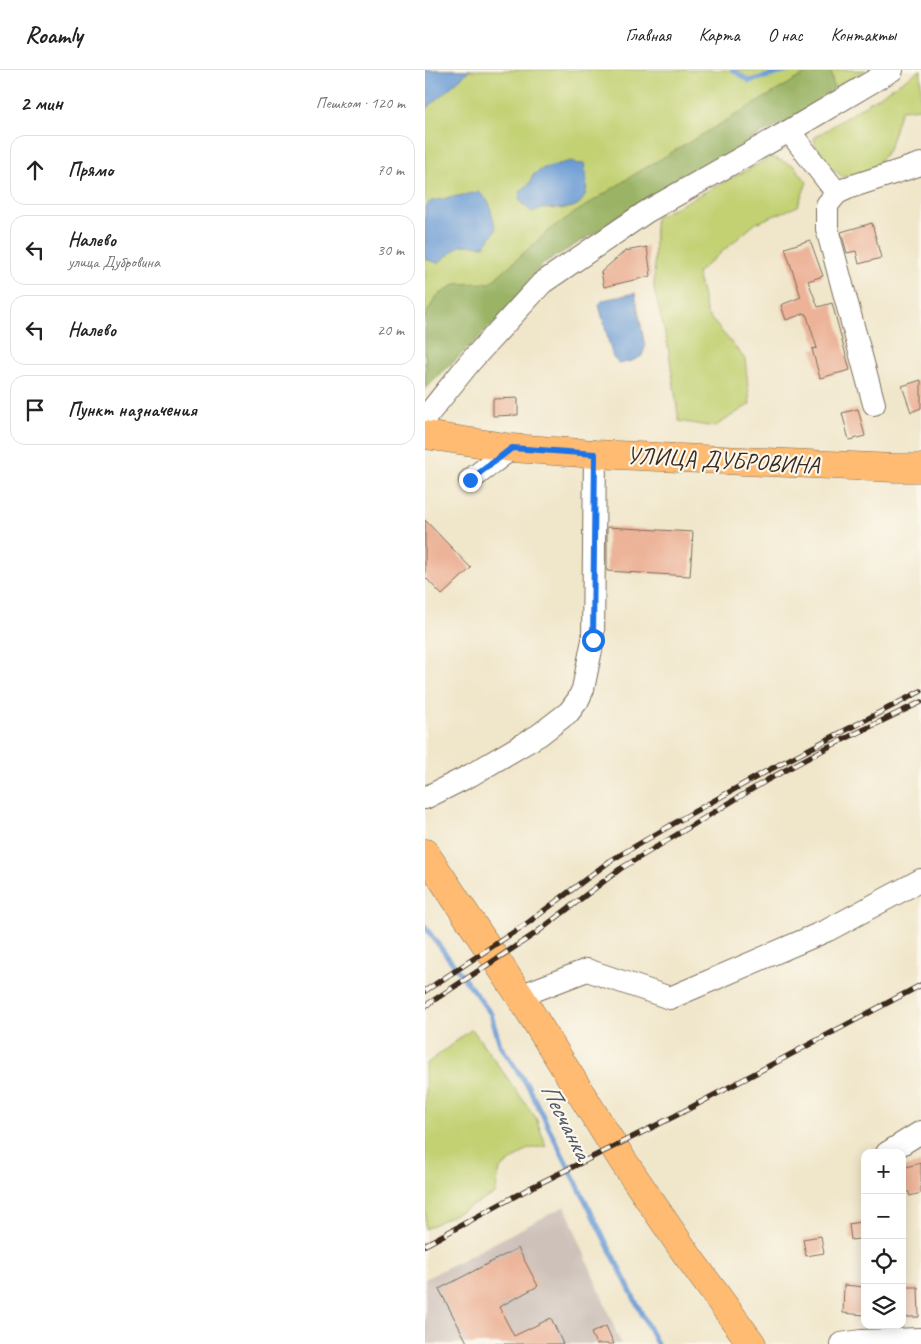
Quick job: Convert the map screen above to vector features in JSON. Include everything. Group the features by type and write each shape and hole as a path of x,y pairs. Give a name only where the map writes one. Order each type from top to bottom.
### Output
{"main road":[{"path":"425,435 504,447"},
{"path":"425,454 504,447"},
{"name":"УЛИЦА ДУБРОВИНА","path":"504,447 595,454 921,468"},
{"path":"425,853 520,996 623,1161 687,1255 752,1344"}],"street":[{"path":"425,418 470,362 541,283 647,212 892,70"},
{"path":"789,131 837,193"},
{"path":"874,404 827,229 827,205 837,193 850,187 921,164"},
{"path":"470,480 504,447"},
{"path":"425,798 465,779 539,735 569,712 578,700 583,689 593,640 595,454"},
{"path":"520,996 587,970 670,998 828,930 921,880"},
{"path":"893,1149 921,1132"},
{"path":"841,1344 861,1341 921,1339"}],"shaded area":[{"path":"565,1206 621,1344 425,1344 425,1279"}],"green space":[{"path":"425,70 866,70 632,201 511,281 425,365"},
{"path":"812,70 831,70 834,93 804,117 760,134 717,162 542,264 505,313 425,389 425,316 436,297 455,284 490,283 553,227 635,174"},
{"path":"920,70 921,108 901,110 889,149 873,170 843,177 819,158 814,138"},
{"path":"772,157 794,166 807,182 798,206 756,223 697,273 707,314 745,359 750,404 714,427 679,421 668,346 654,289 655,218"},
{"path":"472,1029 536,1118 546,1146 528,1149 500,1169 495,1194 425,1229 425,1065"}],"water":[{"path":"425,70 470,70 425,110"},
{"path":"571,161 578,164 584,163 587,184 584,197 580,202 575,206 567,208 536,210 532,212 522,204 519,198 521,191 530,183 533,175 544,168"},
{"path":"479,192 489,202 496,230 484,246 461,245 438,263 425,259 425,207 431,201"},
{"path":"635,293 645,347 642,356 619,364 613,358 599,305 603,300"}],"building":[{"path":"872,223 881,258 859,264 856,251 847,253 841,232"},
{"path":"810,240 823,276 808,281 818,307 832,303 850,370 820,378 812,349 817,348 806,313 786,320 781,305 801,297 785,248"},
{"path":"647,247 651,276 604,287 601,272 625,251"},
{"path":"921,380 921,408 911,412 902,386"},
{"path":"518,398 518,415 493,416 493,399"},
{"path":"858,409 865,436 849,440 842,413"},
{"path":"425,520 471,568 442,595 425,577"},
{"path":"607,527 693,532 690,576 607,571"},
{"path":"921,1163 921,1193 910,1196 908,1191 906,1191 906,1167"},
{"path":"861,1222 861,1239 851,1240 849,1224"},
{"path":"821,1236 824,1253 806,1256 803,1239"},
{"path":"518,1248 538,1286 499,1307 514,1336 551,1318 563,1344 468,1344 439,1289"},
{"path":"844,1285 861,1287 861,1315 843,1313"},
{"path":"906,1287 918,1287 919,1317 906,1317"},
{"path":"606,1326 614,1344 596,1344 591,1333"}],"waterway":[{"name":"Песчанка","path":"733,70 749,81 791,70"},
{"name":"Песчанка","path":"425,927 491,1014 500,1045 528,1086 657,1344"}],"railway":[{"path":"425,991 529,922 610,861 767,771 921,691"},
{"path":"425,1006 536,933 620,869 769,779 828,747 921,702"},
{"path":"425,1245 530,1188 675,1116 921,985"}],"route":[{"path":"470,480 512,448 595,454 593,640"}]}
